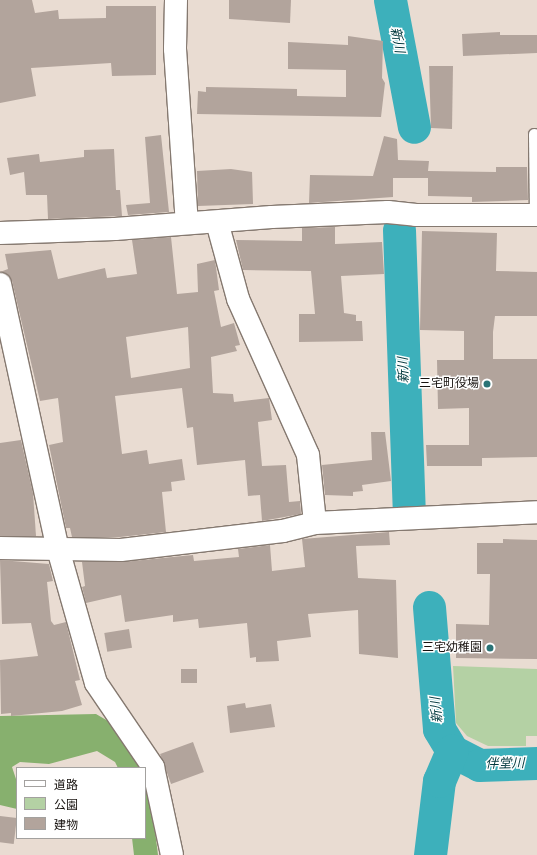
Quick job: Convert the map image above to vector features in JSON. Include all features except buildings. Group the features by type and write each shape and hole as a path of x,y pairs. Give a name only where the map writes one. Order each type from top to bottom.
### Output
{"street":[{"path":"176,0 177,88 187,223"},
{"path":"0,232 388,212 416,215 536,215"},
{"path":"217,222 238,299 308,455 315,522"},
{"path":"0,284 58,549 96,683 153,767 172,855"},
{"path":"0,548 121,550 284,531 315,522 537,512"}],"lane":[{"path":"534,134 536,215"}],"green space":[{"path":"453,666 537,669 537,736 526,736 526,746 488,746 467,736 456,723"},
{"path":"96,714 108,721 142,767 118,767 115,762 97,751 49,764 20,762 12,767 16,779 16,809 0,805 0,716"},
{"path":"146,771 148,774 158,855 134,855 132,839 146,839"}],"waterway":[{"name":"新川","path":"390,0 414,127"},
{"name":"新川","path":"399,230 409,510"},
{"name":"新川","path":"429,607 439,729 452,751"},
{"name":"伴堂川","path":"452,751 479,765 537,763"},
{"name":"新川","path":"430,855 439,781 452,751"}],"place":[{"name":"三宅町役場","path":"487,384"},
{"name":"三宅幼稚園","path":"490,648"}]}
